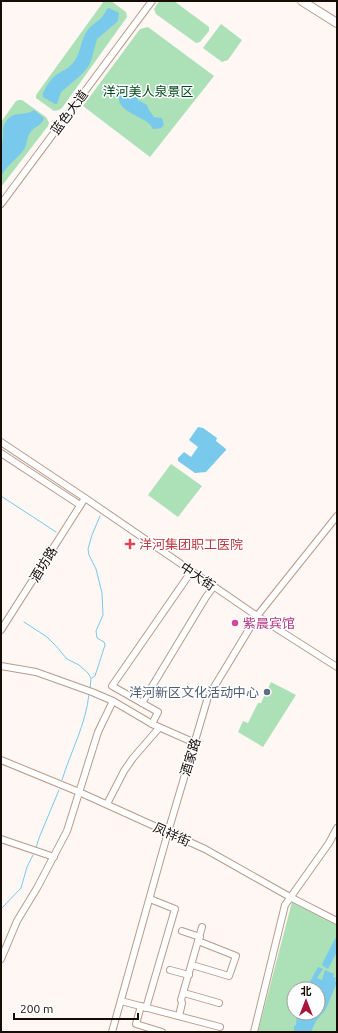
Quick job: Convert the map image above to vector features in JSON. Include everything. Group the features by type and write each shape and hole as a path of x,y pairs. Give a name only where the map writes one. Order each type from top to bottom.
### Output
{"main road":[{"path":"302,1 337,23"},
{"path":"311,1 337,18"}],"street":[{"name":"蓝色大道","path":"1,204 152,1"},
{"name":"中大街","path":"1,442 85,498 191,572 337,667"},
{"path":"1,453 80,505"},
{"name":"酒坊路","path":"1,630 85,498"},
{"name":"酒家路","path":"112,1032 168,832 208,697 257,616 337,516"},
{"path":"152,724 158,712 112,686 191,572"},
{"path":"142,704 214,586"},
{"path":"1,666 36,672 113,700 159,728 195,743"},
{"path":"1,959 17,921 37,888 67,831 98,732 113,700"},
{"path":"107,804 124,771 133,758 159,728"},
{"name":"凤祥街","path":"1,760 107,804 205,848 290,897 337,921"},
{"path":"254,1032 285,905 329,843 337,828"},
{"path":"1,839 54,857"},
{"path":"150,899 175,909 144,1007 136,1024 162,1032"},
{"path":"179,1016 202,927"},
{"path":"182,931 236,956 229,976 192,965"},
{"path":"170,970 189,975"},
{"path":"184,993 219,1003"},
{"path":"120,1001 220,1027"}],"green space":[{"path":"104,1 111,1 126,12 127,17 62,108 54,111 36,98 36,95"},
{"path":"159,1 174,1 209,27 209,31 200,42 196,43 156,14 154,9"},
{"path":"221,24 242,40 228,60 222,62 203,48"},
{"name":"洋河美人泉景区","path":"148,27 214,76 150,157 83,106 140,29"},
{"path":"22,100 46,117 49,123 1,187 1,122 16,101"},
{"path":"171,464 202,486 178,517 148,495"},
{"path":"271,682 296,695 263,747 238,732 243,721 248,723 258,703 261,703"},
{"path":"293,898 337,921 337,1032 258,1032"}],"water":[{"path":"109,8 119,13 118,21 97,39 88,67 61,92 57,104 43,97 44,90 48,83 56,75 69,67 76,59 88,29 101,18"},
{"path":"127,87 135,90 138,100 147,105 154,117 162,118 164,125 161,128 153,129 148,122 125,109 121,105 119,100 120,95 124,88"},
{"path":"34,110 44,118 43,121 28,136 25,148 6,169 1,177 1,145 5,123 12,116"},
{"path":"198,427 203,428 217,438 216,441 226,450 206,472 195,473 178,461 178,458 184,452 191,457 198,447 189,440"},
{"path":"337,935 337,952 328,969 322,964"},
{"path":"318,967 323,969 317,978 322,980 325,970 334,974 333,977 336,978 335,981 337,982 326,1009 326,981 310,981"},
{"path":"296,1021 316,1021 311,1032 294,1032 294,1026 296,1025"}],"waterway":[{"path":"1,496 56,532"},
{"path":"92,678 95,676 105,645 104,642 97,638 96,631 103,615 102,593 96,569 89,555 88,549 100,516"},
{"path":"24,622 47,637 67,659 79,665 88,673 91,678 90,689"},
{"path":"62,780 82,727 89,694"},
{"path":"36,848 59,790"},
{"path":"1,909 21,888 27,867 33,855"}],"place":[{"name":"洋河集团职工医院","path":"130,544"},
{"name":"紫晨宾馆","path":"235,623"},
{"name":"洋河新区文化活动中心","path":"267,692"}]}
